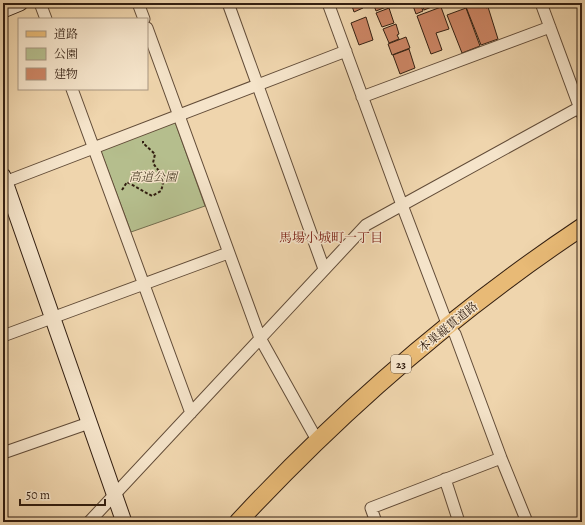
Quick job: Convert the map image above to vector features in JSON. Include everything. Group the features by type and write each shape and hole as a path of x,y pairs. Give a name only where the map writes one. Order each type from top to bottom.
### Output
{"main road":[{"name":"本巣縦貫道路","path":"253,522 325,448 452,330 531,261 582,227"},
{"name":"本巣縦貫道路","path":"238,522 317,440 383,379 582,240"}],"street":[{"path":"3,10 20,3"},
{"path":"40,3 46,18"},
{"path":"138,3 144,18"},
{"path":"228,3 324,269"},
{"path":"328,3 402,205 527,522"},
{"path":"89,522 115,496 366,225 581,109 541,3"},
{"path":"362,96 550,27"},
{"path":"148,31 260,338 317,440"},
{"path":"124,522 4,179 94,148 346,51"},
{"path":"72,90 191,413"},
{"path":"3,336 228,253"},
{"path":"3,453 89,423"},
{"path":"376,522 371,508 501,458"},
{"path":"445,479 459,522"}],"path":[{"path":"114,203 127,182 152,196 161,191 164,180 161,171 153,163 155,154 143,143 142,129"}],"green space":[{"name":"高道公園","path":"175,122 205,206 131,232 100,149"}],"building":[{"path":"351,3 361,3 363,8 354,12"},
{"path":"373,3 390,3 391,5 376,11"},
{"path":"412,3 420,3 423,11 416,14"},
{"path":"422,3 436,3 437,5 424,10"},
{"path":"477,3 484,3 486,8 488,7 498,39 481,45 466,7"},
{"path":"441,7 449,29 436,33 442,50 431,54 417,16"},
{"path":"389,8 394,23 382,27 376,13"},
{"path":"466,8 480,46 462,53 447,15"},
{"path":"366,17 373,40 359,45 351,23"},
{"path":"396,24 399,39 389,43 383,29"},
{"path":"406,37 410,48 392,55 388,44"},
{"path":"409,49 415,68 400,74 393,55"}],"district":[{"name":"馬場小城町一丁目","path":"331,237"}]}
